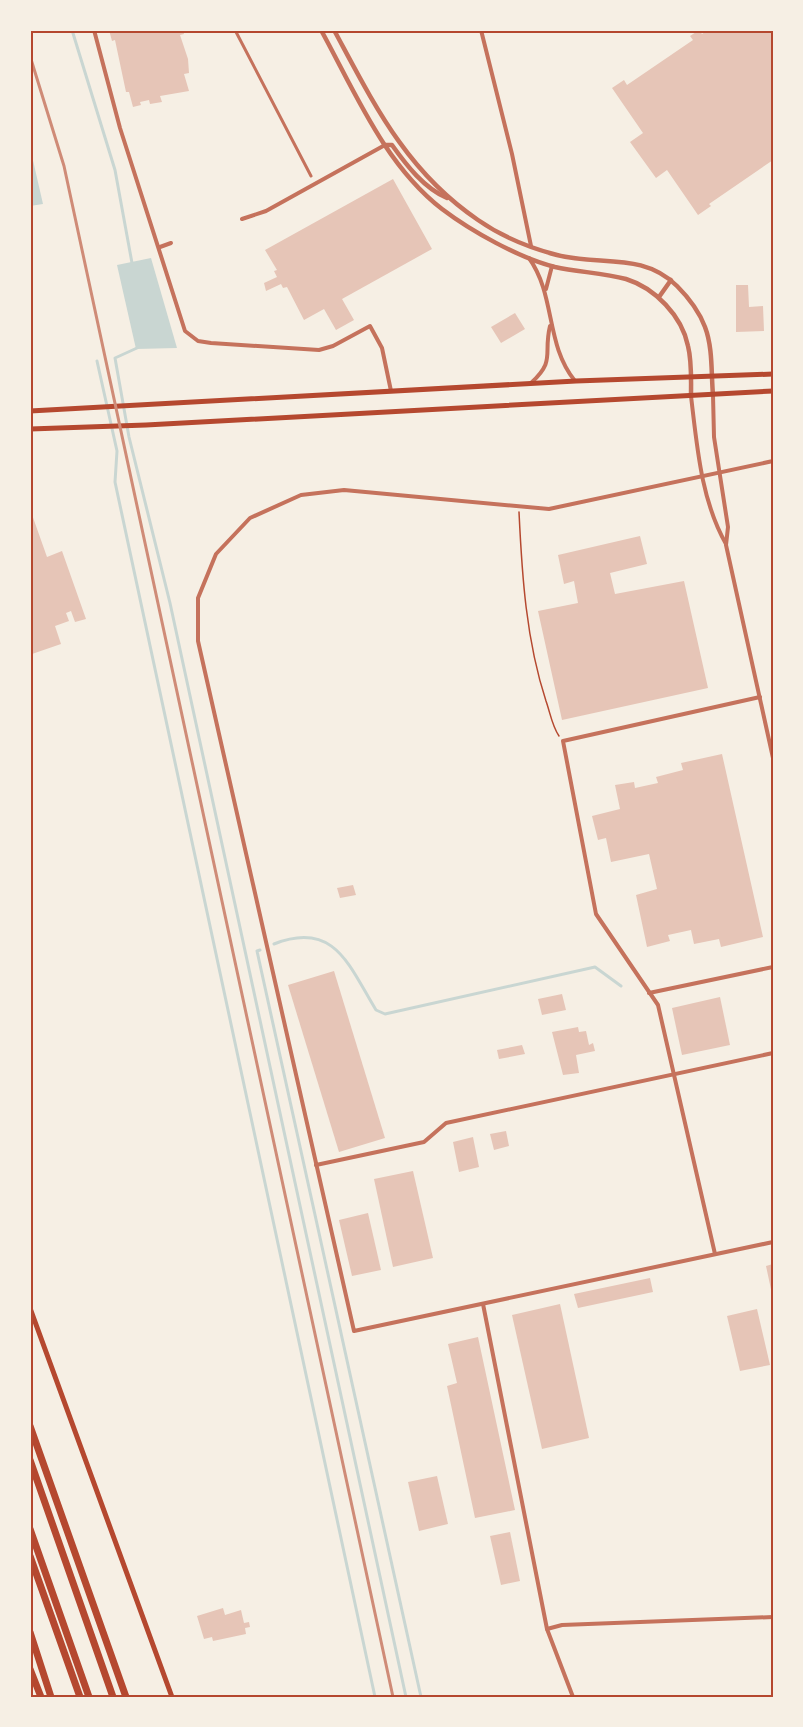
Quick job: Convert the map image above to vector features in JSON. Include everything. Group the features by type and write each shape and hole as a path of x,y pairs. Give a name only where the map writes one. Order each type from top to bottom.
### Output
{"highway":[{"path":"30,1426 126,1697"},
{"path":"30,1460 113,1697"},
{"path":"30,1529 89,1697"},
{"path":"30,1556 80,1697"},
{"path":"30,1632 51,1697"},
{"path":"30,1669 41,1697"}],"main road":[{"path":"30,411 142,407 576,381 773,374"},
{"path":"30,429 146,425 773,391"},
{"path":"31,1311 172,1697"}],"street":[{"path":"94,30 120,128 160,247 185,331 198,340 319,350 333,346 370,326 382,348 391,392"},
{"path":"235,30 311,176"},
{"path":"321,30 385,145 420,189 441,208 482,236 552,266 626,279 650,289 659,297 679,324 688,346 691,396 703,477 718,530 726,545 773,758"},
{"path":"333,30 397,142 427,177 453,201 488,227 556,255 642,265 663,272 695,307 706,328 711,354 714,437 728,527 726,545"},
{"path":"481,30 512,154 531,246"},
{"path":"242,219 266,211 385,145 392,145 434,192 453,201"},
{"path":"482,236 488,227"},
{"path":"160,247 171,243"},
{"path":"527,255 540,274 550,325 562,365 576,381"},
{"path":"545,292 556,255"},
{"path":"659,297 671,280"},
{"path":"530,384 548,365 547,339 550,325"},
{"path":"773,461 549,509 344,490 301,495 250,518 216,554 198,598 198,641 354,1331 773,1242"},
{"path":"715,1254 658,1005 596,914 563,741 760,697"},
{"path":"649,993 773,967"},
{"path":"316,1165 424,1142 446,1123 773,1053"},
{"path":"483,1304 547,1629 573,1697"},
{"path":"547,1629 562,1625 773,1617"}],"path":[{"path":"518,507 521,565 532,649 556,733 563,741"}],"shaded area":[{"path":"32,156 43,204 30,206 30,157"},
{"path":"151,258 177,348 136,349 117,265"}],"building":[{"path":"109,30 183,30 184,34 180,35 188,59 189,73 184,74 189,91 160,96 162,102 150,104 149,100 133,107 129,92 126,92 115,40 112,41"},
{"path":"699,30 702,34 708,30 773,30 773,160 709,204 711,206 698,215 667,170 656,178 630,142 643,133 612,88 624,80 627,85 693,40 690,36"},
{"path":"393,179 432,249 342,299 354,320 336,330 324,309 304,320 287,287 283,288 281,284 266,291 264,283 277,277 274,271 277,270 265,250"},
{"path":"736,285 748,285 749,307 763,306 764,331 736,332"},
{"path":"515,313 525,329 501,343 491,327"},
{"path":"30,509 47,557 62,551 86,619 75,622 71,611 66,613 69,621 55,626 61,644 32,654"},
{"path":"640,536 647,564 610,573 615,594 684,581 708,688 562,720 538,611 578,603 574,581 564,584 558,555"},
{"path":"722,754 763,937 721,947 719,939 694,944 691,930 668,935 670,941 647,947 636,895 657,889 649,854 611,862 606,838 598,840 592,816 620,809 615,785 634,782 635,788 658,783 656,777 683,770 681,763"},
{"path":"353,885 356,895 340,898 337,888"},
{"path":"334,971 385,1138 339,1152 288,985"},
{"path":"562,994 566,1010 542,1015 538,999"},
{"path":"720,997 730,1045 682,1055 672,1008"},
{"path":"578,1027 579,1032 586,1031 589,1045 593,1043 595,1051 576,1055 579,1073 563,1075 552,1032"},
{"path":"522,1045 525,1054 499,1059 497,1050"},
{"path":"506,1131 509,1146 494,1150 490,1134"},
{"path":"473,1137 479,1167 459,1172 453,1142"},
{"path":"413,1171 433,1258 393,1267 374,1179"},
{"path":"368,1213 381,1270 352,1276 339,1220"},
{"path":"773,1264 773,1294 772,1294 766,1266"},
{"path":"650,1278 653,1292 578,1308 574,1294"},
{"path":"560,1304 589,1438 542,1449 512,1315"},
{"path":"757,1309 770,1365 740,1371 727,1316"},
{"path":"478,1337 515,1510 475,1518 447,1386 457,1383 448,1344"},
{"path":"437,1476 448,1524 419,1531 408,1482"},
{"path":"510,1532 520,1581 501,1585 490,1536"},
{"path":"223,1608 225,1615 241,1610 244,1623 249,1622 250,1627 245,1628 246,1634 213,1641 212,1637 204,1639 197,1616"}],"waterway":[{"path":"72,30 115,170 132,263"},
{"path":"137,348 115,358 129,437 170,603 406,1697"},
{"path":"97,361 117,451 115,482 375,1697"},
{"path":"274,944 295,938 312,938 326,943 348,963 376,1010 385,1014 595,967 621,986"},
{"path":"260,950 257,951 421,1697"}],"railway":[{"path":"30,56 64,166 393,1697"}]}
